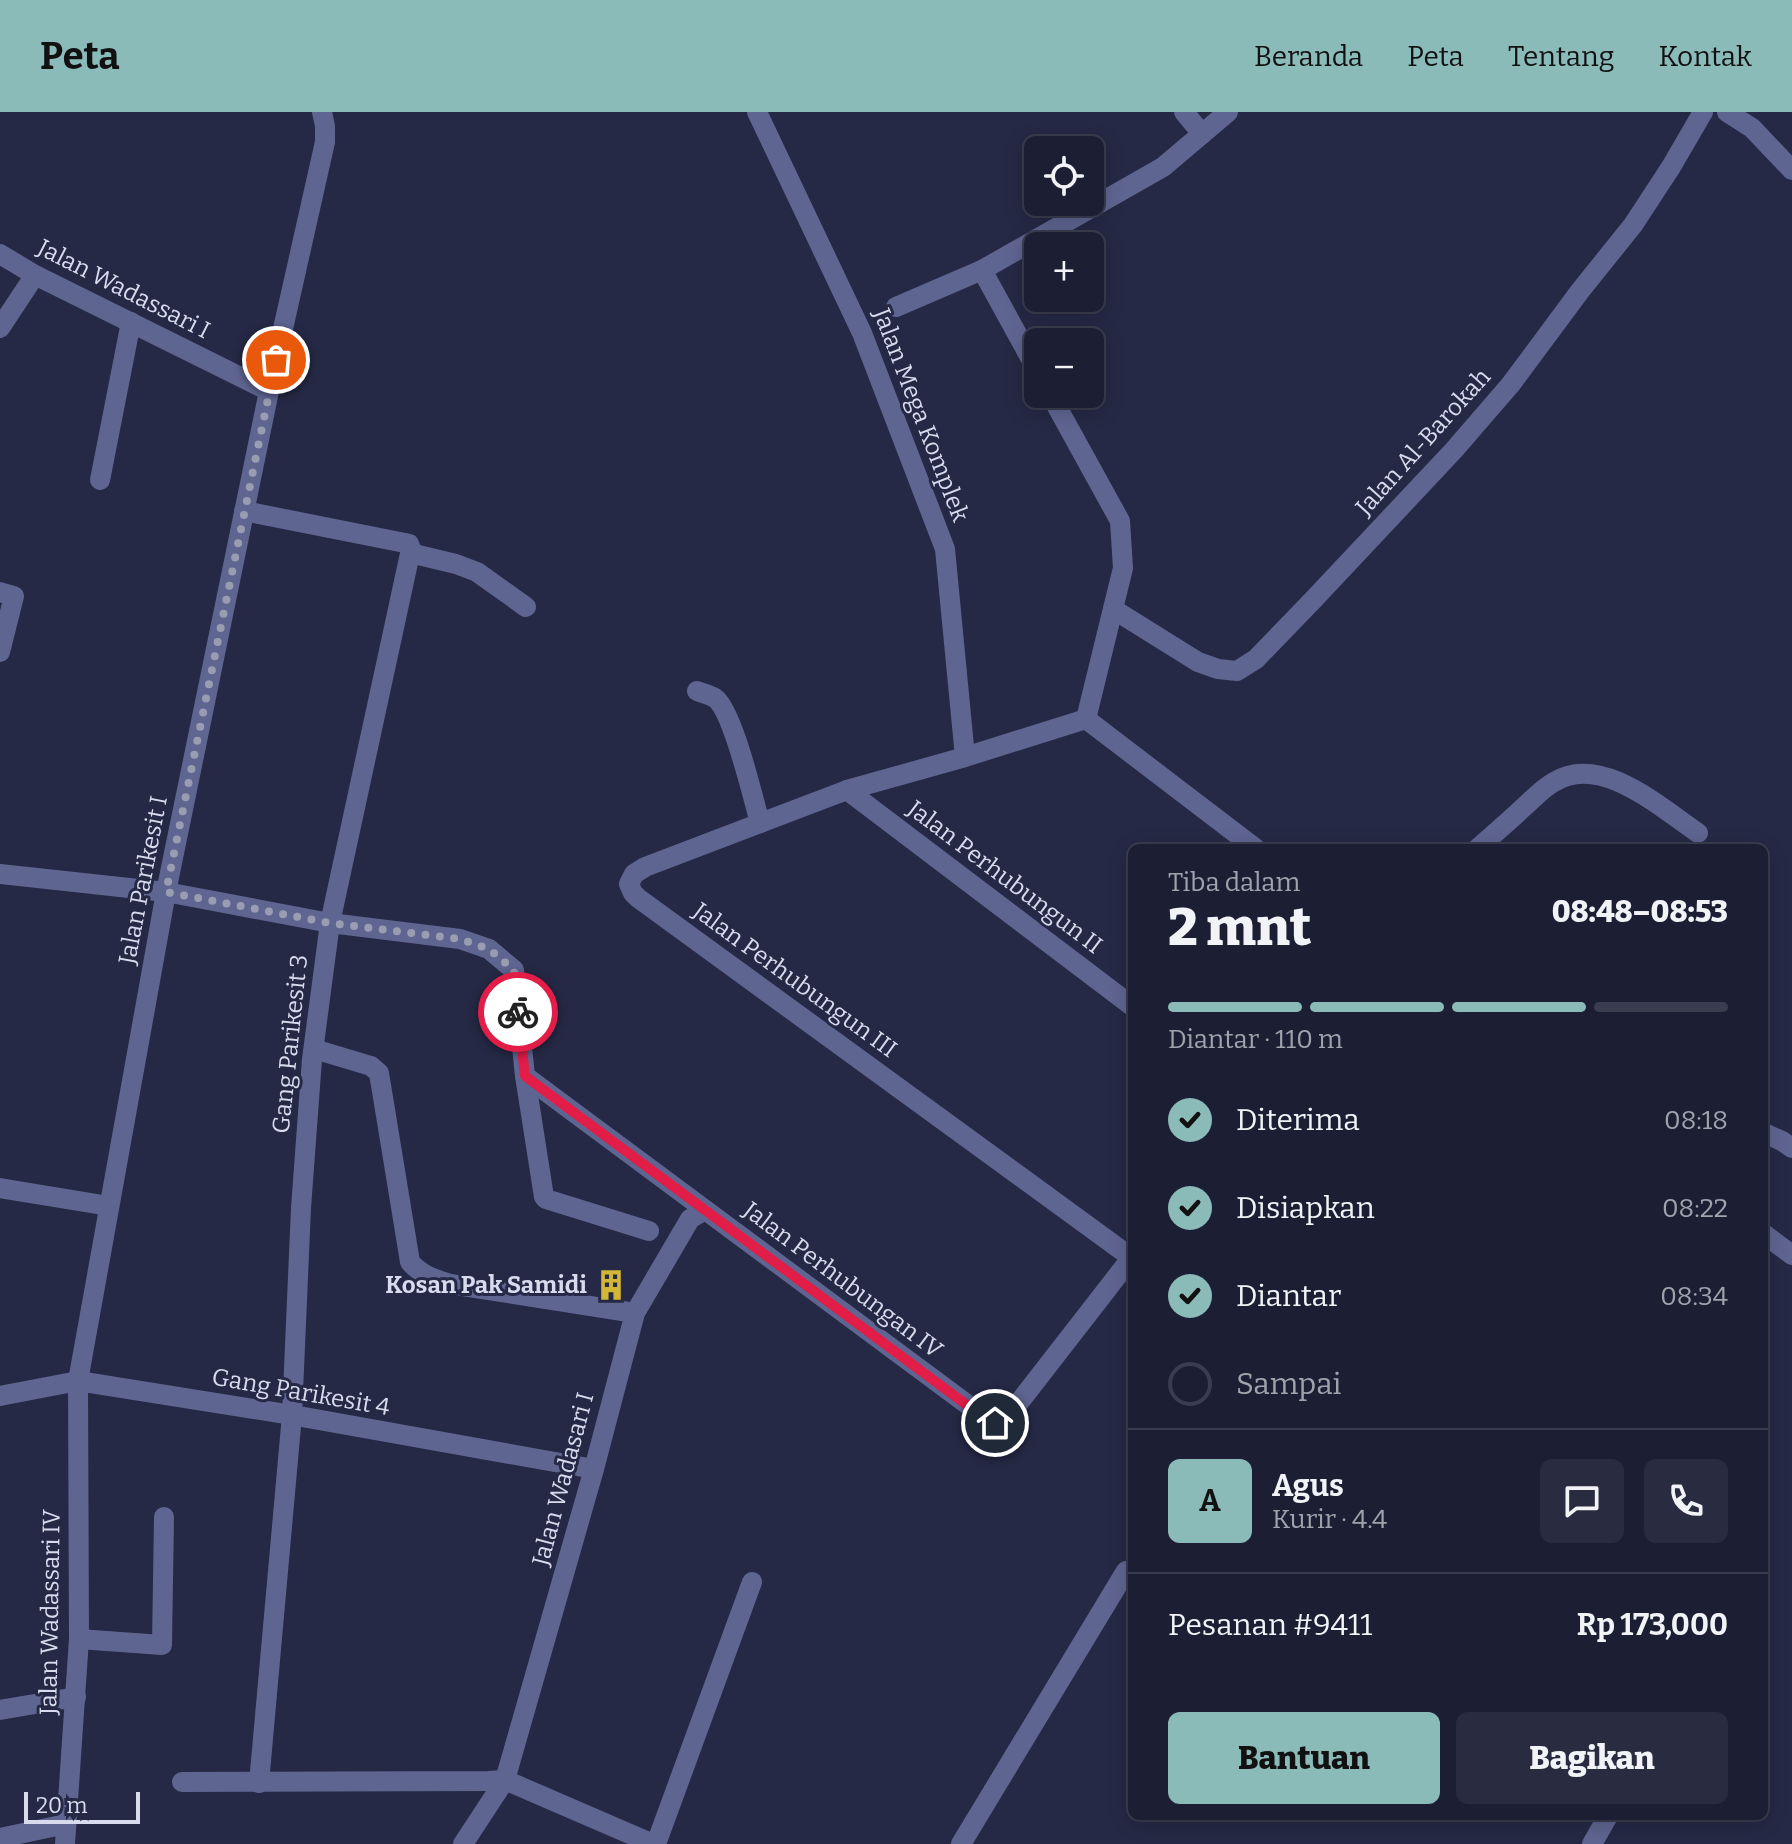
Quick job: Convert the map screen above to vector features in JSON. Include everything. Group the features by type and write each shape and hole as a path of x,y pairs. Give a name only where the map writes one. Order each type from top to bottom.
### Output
{"street":[{"name":"Jalan Parikesit I","path":"78,1381 166,892 269,391 325,142 322,112"},
{"name":"Jalan Mega Komplek","path":"757,112 862,333 945,549 965,757"},
{"path":"1184,112 1202,134"},
{"path":"896,307 982,270 1163,167 1228,112"},
{"name":"Jalan Al-Barokah","path":"1113,609 1198,662 1218,669 1237,671 1256,659 1454,450 1511,384 1633,225 1703,112"},
{"path":"1727,112 1752,128 1792,170"},
{"name":"Jalan Wadassari I","path":"0,254 35,275 269,391"},
{"path":"982,270 1024,346"},
{"path":"0,328 35,275"},
{"path":"100,480 131,322"},
{"path":"1058,408 1120,521 1123,568 1086,719 1250,844"},
{"path":"244,511 410,548 477,572 526,607"},
{"name":"Gang Parikesit 3","path":"259,1783 292,1415 301,1208 314,1049 330,923 410,548"},
{"path":"0,592 14,596 0,652"},
{"path":"697,691 715,698 731,724 760,823"},
{"name":"Jalan Perhubungun III","path":"1086,719 847,790 645,867 634,874 629,883 638,898 1128,1254"},
{"path":"1483,844 1552,783 1568,775 1605,776 1629,786 1698,833"},
{"name":"Jalan Perhubungun II","path":"847,790 1128,1003"},
{"path":"0,874 166,892 330,923 460,939 489,949 514,970 525,1076 545,1199 649,1231"},
{"path":"314,1049 371,1066 379,1073 410,1262 417,1270 431,1279 450,1284 635,1313"},
{"name":"Jalan Perhubungan IV","path":"525,1076 995,1423 1007,1418 1128,1262"},
{"path":"1768,1135 1792,1148"},
{"path":"0,1188 109,1206"},
{"name":"Jalan Wadasari I","path":"463,1844 505,1780 635,1313 690,1219 705,1210"},
{"path":"1768,1237 1792,1255"},
{"name":"Gang Parikesit 4","path":"0,1396 78,1381 292,1415 594,1469"},
{"name":"Jalan Wadassari IV","path":"66,1834 79,1639 78,1381"},
{"path":"79,1639 162,1645 164,1517"},
{"path":"961,1844 1126,1571"},
{"path":"182,1782 505,1780 654,1844 752,1582"},
{"path":"0,1710 76,1697"},
{"path":"1592,1844 1606,1820"},
{"path":"0,1838 66,1834"}],"way so far":[{"path":"276,360 166,892 330,923 460,939 475,944 489,949 514,970 518,1012"}],"place":[{"name":"Kosan Pak Samidi","path":"611,1285"}],"route":[{"path":"518,1012 525,1076 995,1423"}]}
